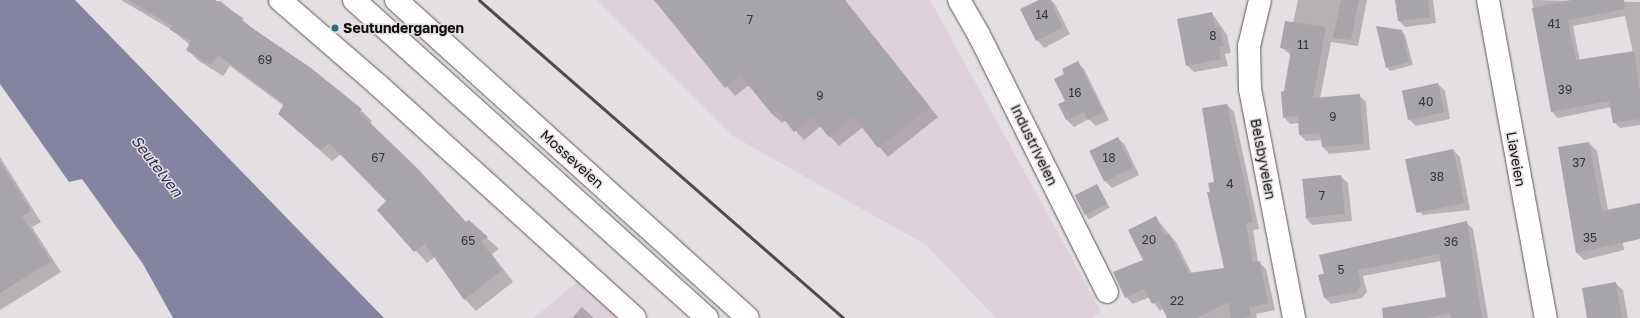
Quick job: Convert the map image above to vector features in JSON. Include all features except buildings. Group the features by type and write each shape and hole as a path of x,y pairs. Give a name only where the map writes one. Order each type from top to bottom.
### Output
{"main road":[{"path":"280,0 377,84 635,318"},
{"name":"Mosseveien","path":"354,0 706,318"},
{"name":"Mosseveien","path":"396,0 748,318"},
{"name":"Industriveien","path":"959,0 979,35 1107,292"},
{"name":"Belsbyveien","path":"1260,0 1249,46 1250,89 1294,318"},
{"name":"Liaveien","path":"1488,0 1546,318"}],"shaded area":[{"path":"597,0 930,0 1101,311 1092,318 996,318 926,245 733,136"},
{"path":"582,278 627,318 534,318"}],"water":[{"name":"Seutelven","path":"0,0 75,0 384,318 173,318 143,264 82,179 69,182 0,84"}],"railway":[{"path":"479,0 843,318"}],"place":[{"name":"Seutundergangen","path":"335,28"}]}
